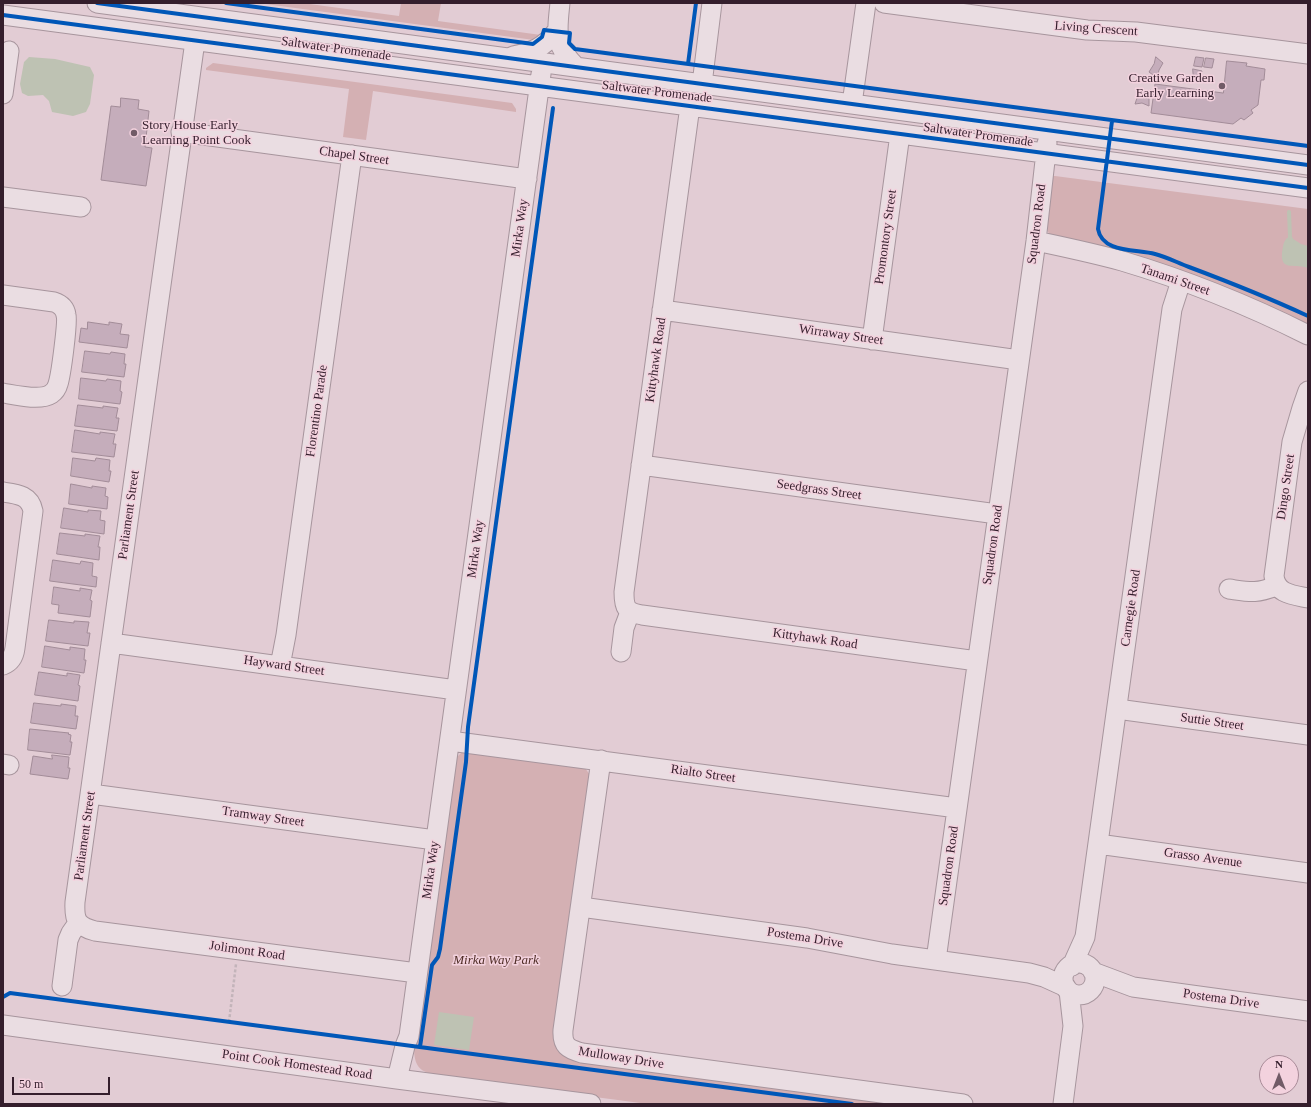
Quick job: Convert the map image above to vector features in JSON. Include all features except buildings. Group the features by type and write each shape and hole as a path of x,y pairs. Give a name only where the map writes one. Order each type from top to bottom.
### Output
{"street":[{"name":"Saltwater Promenade","path":"97,3 139,6 506,58 1308,165"},
{"path":"560,3 557,31 560,47 576,67"},
{"path":"702,84 712,3"},
{"path":"852,104 866,3"},
{"name":"Living Crescent","path":"884,3 1087,30 1136,32 1308,54"},
{"path":"136,32 139,6"},
{"name":"Saltwater Promenade","path":"3,15 1046,154 1304,184"},
{"path":"506,58 527,53 545,45 557,31"},
{"name":"Parliament Street","path":"78,923 75,914 75,902 194,41"},
{"path":"3,94 9,51"},
{"name":"Mirka Way","path":"403,1079 410,1046 408,1036 543,63"},
{"name":"Kittyhawk Road","path":"690,106 624,592 625,606 630,612 642,616 977,661"},
{"name":"Squadron Road","path":"936,960 1036,241 1049,130"},
{"name":"Chapel Street","path":"182,132 527,179"},
{"name":"Promontory Street","path":"872,340 900,134"},
{"name":"Florentino Parade","path":"280,666 286,635 352,155"},
{"path":"3,197 81,207"},
{"name":"Tanami Street","path":"1036,241 1121,261 1181,281 1235,301 1308,335"},
{"name":"Carnegie Road","path":"1063,1104 1172,309 1181,281"},
{"path":"3,295 54,302 65,310 67,321 60,378 56,390 52,394 41,398 3,393"},
{"name":"Wirraway Street","path":"662,310 1019,360"},
{"name":"Dingo Street","path":"1276,586 1274,564 1292,442 1299,415 1308,391"},
{"name":"Seedgrass Street","path":"641,465 997,514"},
{"path":"3,492 16,493 25,497 31,504 33,511 15,648 12,657 3,665"},
{"path":"1229,589 1257,592 1276,586 1280,590 1289,594 1308,598"},
{"path":"621,652 624,628 630,612"},
{"name":"Hayward Street","path":"111,643 456,690"},
{"name":"Suttie Street","path":"1117,709 1308,735"},
{"name":"Rialto Street","path":"450,741 957,808"},
{"name":"Mulloway Drive","path":"601,760 563,1030 564,1040 568,1048 582,1054 963,1104"},
{"name":"Tramway Street","path":"90,794 435,840"},
{"name":"Grasso Avenue","path":"1098,844 1308,873"},
{"name":"Postema Drive","path":"581,907 807,938 892,954 1308,1011"},
{"path":"62,986 68,940 78,923"},
{"name":"Jolimont Road","path":"78,923 95,931 417,973"},
{"name":"Point Cook Homestead Road","path":"3,1025 591,1104"}],"path":[{"path":"229,1022 236,964"}],"green space":[{"path":"258,3 302,3 399,16 401,3 441,3 438,21 541,35 534,40"},
{"path":"213,63 512,103 516,109 516,112 373,91 366,140 343,137 349,89 206,70 206,68"},
{"path":"1052,176 1308,209 1308,328 1049,234 1046,227"},
{"name":"Mirka Way Park","path":"462,752 585,768 590,775 555,1040 920,1104 648,1104 451,1078 428,1073 418,1067 414,1053 414,1043 455,759"}],"shaded area":[{"path":"29,57 55,59 90,67 94,75 90,104 86,112 73,116 52,112 49,101 43,95 28,96 22,93 20,84 24,62"},
{"path":"1290,237 1301,244 1308,246 1308,268 1290,266 1284,263 1282,259 1283,245 1287,238"},
{"path":"439,1012 474,1017 469,1050 434,1045"}],"waterway":[{"path":"1289,212 1290,237 1292,242"}],"cycle path":[{"path":"97,3 1308,165"},
{"path":"226,3 533,44 542,37 544,30 570,33 569,43 575,49 1308,146"},
{"path":"688,64 696,3"},
{"path":"3,15 1308,188"},
{"path":"420,1047 432,965 438,957 440,949 466,762 468,727 553,108"},
{"path":"1112,121 1098,229 1101,237 1106,242 1121,249 1147,252 1164,257 1249,290 1308,316"},
{"path":"3,997 10,993 852,1104"}],"place":[{"name":"Creative Garden Early Learning","path":"1222,86"},
{"name":"Story House Early Learning Point Cook","path":"134,133"}]}
